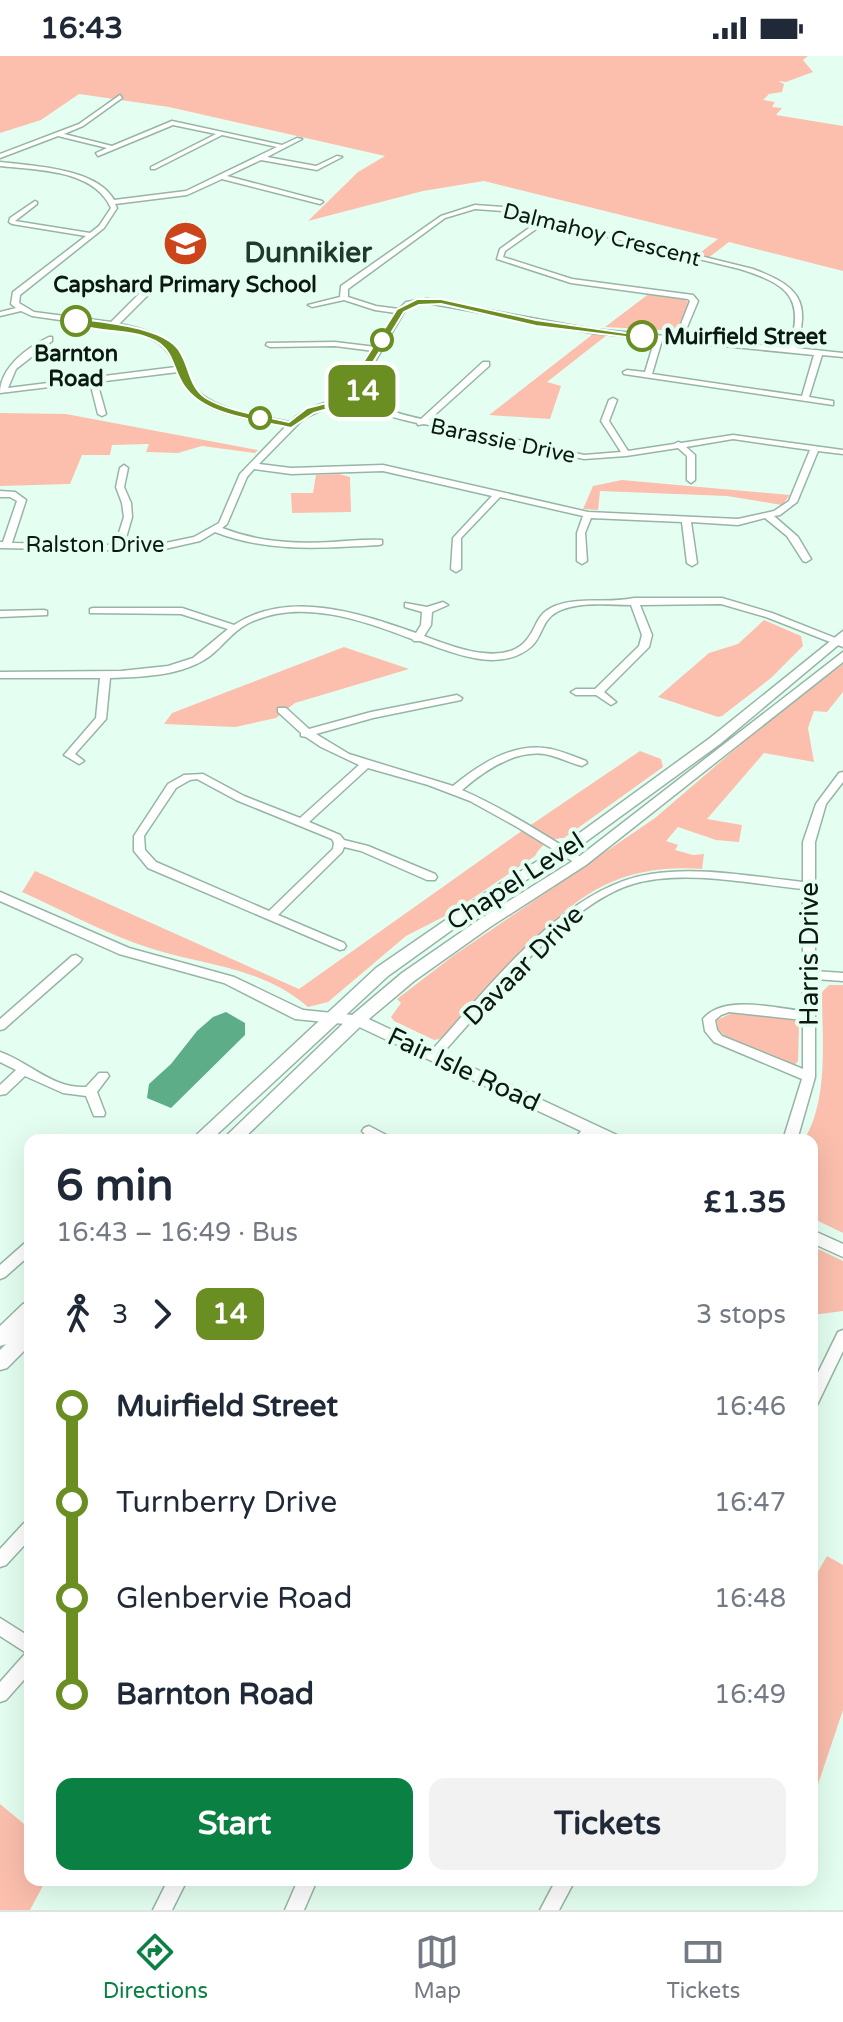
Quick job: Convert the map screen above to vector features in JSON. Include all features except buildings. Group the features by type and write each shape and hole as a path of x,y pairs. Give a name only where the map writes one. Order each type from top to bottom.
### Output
{"main road":[{"name":"Chapel Level","path":"206,1134 382,972 430,937 564,851 715,741 840,640"},
{"name":"Chapel Level","path":"237,1134 357,1020 408,977 581,862 843,656"},
{"path":"0,1338 24,1315"},
{"path":"0,1362 24,1339"}],"street":[{"path":"0,156 81,125 120,97"},
{"path":"98,154 172,123 284,147"},
{"path":"58,134 113,148"},
{"path":"153,168 219,135"},
{"path":"113,202 187,193 299,139"},
{"path":"262,158 317,168 339,157"},
{"path":"0,164 87,180 106,191 113,202 112,215 91,235 16,294 15,304 19,309 43,317 112,326 157,338 175,351 193,392 202,400 291,425"},
{"path":"223,177 320,202"},
{"path":"35,203 12,222 91,235"},
{"name":"Dalmahoy Crescent","path":"344,298 344,288 357,276 443,217 487,207 546,219 769,277 789,293 799,307 801,319 792,349"},
{"path":"499,258 502,250 546,219"},
{"path":"485,263 499,258 571,281 690,297 694,301 679,339"},
{"path":"112,326 150,288"},
{"path":"312,305 344,298 365,306 401,311"},
{"path":"379,542 283,547 251,542 215,529 229,517 239,483 251,466 291,425 310,410 363,396 360,378 376,349 401,311 417,302 441,301 536,323 843,355"},
{"path":"0,314 19,309"},
{"path":"648,375 659,337"},
{"path":"49,339 13,368 4,379 1,391 182,369"},
{"path":"270,345 335,344 376,349"},
{"path":"805,399 819,352"},
{"path":"421,423 486,364"},
{"path":"627,372 830,403"},
{"path":"93,380 102,414"},
{"name":"Barassie Drive","path":"363,396 381,410 421,423 569,456 626,454 733,437 843,452"},
{"path":"613,400 605,421 626,454"},
{"path":"678,444 691,455 691,480"},
{"path":"251,466 302,472 383,468 588,515 738,522 767,516 793,502 815,448"},
{"path":"118,547 128,526 130,504 120,487 124,468"},
{"path":"0,494 12,494 22,500 4,544"},
{"path":"456,569 457,538 498,494"},
{"path":"582,561 581,533 588,515"},
{"path":"767,516 791,531 806,559"},
{"path":"686,520 692,563"},
{"name":"Ralston Drive","path":"4,544 173,545 215,529"},
{"path":"598,692 644,647 647,635 634,601"},
{"path":"1,678 105,673 188,664 211,653 234,628 275,611 331,610 467,655 489,657 519,649 532,640 540,622 550,612 567,604 722,601 840,640"},
{"path":"408,605 427,610 443,605"},
{"path":"417,639 426,625 427,610"},
{"path":"93,611 182,611 234,628"},
{"path":"0,614 44,613"},
{"path":"55,755 74,758 101,719 105,673"},
{"path":"576,692 598,692 611,702"},
{"path":"305,734 357,718 457,698"},
{"path":"282,710 305,734 338,755 454,791 581,862"},
{"path":"454,791 472,774 523,752 544,751 582,763"},
{"path":"301,823 365,765"},
{"name":"Harris Drive","path":"792,1134 809,1077 809,842 821,804 843,775"},
{"path":"340,946 152,865 140,851 139,836 172,786 188,777 199,776 240,798 336,837 340,843 364,848 431,877"},
{"path":"270,916 338,850 340,843"},
{"name":"Davaar Drive","path":"435,1054 559,923 593,897 631,881 679,876 809,886"},
{"name":"Fair Isle Road","path":"2,899 124,951 214,974 300,1015 357,1020 435,1054 586,1134"},
{"path":"0,1026 76,959"},
{"path":"809,975 843,977"},
{"path":"809,1077 718,1039 711,1031 709,1019 729,1008 810,1016"},
{"path":"0,1056 65,1089 80,1093 90,1091 103,1076"},
{"path":"1,1091 25,1069"},
{"path":"90,1091 99,1113"},
{"path":"369,1131 374,1134"},
{"path":"818,1239 843,1251"},
{"path":"2,1267 24,1251"},
{"path":"818,1388 843,1336"},
{"path":"0,1560 24,1534"},
{"path":"0,1626 24,1643"},
{"path":"0,1694 24,1668"},
{"path":"162,1910 175,1886"},
{"path":"294,1910 305,1886"},
{"path":"549,1910 563,1886"}],"shaded area":[{"path":"0,56 808,56 803,60 813,72 786,82 778,81 784,84 782,92 769,94 763,100 775,102 772,107 782,108 776,115 843,126 843,271 729,242 708,258 697,255 718,239 484,181 423,191 308,221 358,172 385,156 169,107 79,94 41,120 0,133"},
{"path":"650,293 684,298 688,302 679,331 605,327"},
{"path":"593,334 607,335 547,382 561,386 550,419 489,415"},
{"path":"0,413 66,414 258,450 255,453 202,446 178,453 146,452 149,444 112,445 110,455 82,455 70,484 0,486"},
{"path":"316,475 350,477 351,512 292,513 291,493 313,493"},
{"path":"622,480 790,495 782,505 727,496 600,491 598,510 583,509 593,486"},
{"path":"764,620 801,636 803,646 771,678 722,716 658,697 709,653 738,644"},
{"path":"344,647 409,669 295,703 276,718 235,727 164,724 172,713"},
{"path":"843,664 843,692 827,712 814,711 808,728 814,762 764,753 707,819 742,825 739,842 716,840 678,827 666,841 678,845 675,850 693,855 704,854 702,869 664,869 631,875 576,902 530,945 457,1026 439,1039 434,1040 394,1021 391,1017 401,1003 397,999 453,956 655,818 768,721"},
{"path":"640,751 661,759 663,767 564,838 547,842 535,856 451,913 406,936 328,1002 308,1007 288,993 247,973 135,943 22,892 35,871 299,989"},
{"path":"829,985 843,985 843,1233 818,1221 818,1134 807,1134 821,1088 822,992"},
{"path":"226,1012 245,1023 245,1035 171,1108 147,1098 149,1084 171,1064 197,1031 213,1017"},
{"path":"732,1013 794,1019 799,1024 798,1061 794,1066 725,1036 718,1029 717,1020"},
{"path":"818,1249 843,1261 843,1311 818,1314"},
{"path":"827,1556 843,1565 843,1710 818,1784 818,1572"},
{"path":"0,1804 24,1824 24,1886 43,1886 30,1910 0,1910"}],"bus line":[{"name":"14","path":"76,321 131,330 157,338 175,351 188,384 202,400 291,425 310,410 363,396 359,382 367,364 401,311 409,304 441,301 536,323 642,336"}],"place":[{"name":"Capshard Primary School","path":"185,243"},
{"name":"Barnton Road","path":"76,321"},
{"name":"Muirfield Street","path":"642,336"}],"district":[{"name":"Dunnikier","path":"308,252"}]}
